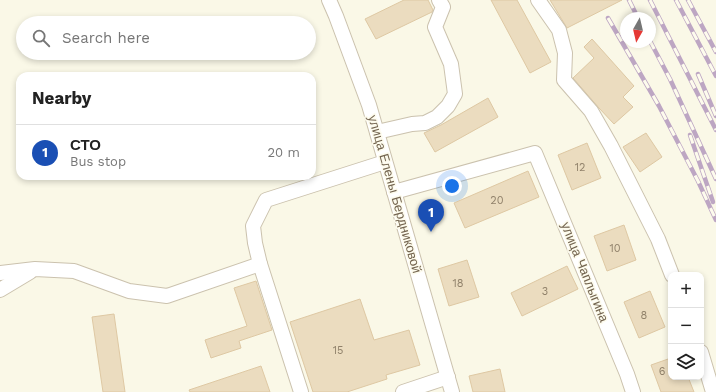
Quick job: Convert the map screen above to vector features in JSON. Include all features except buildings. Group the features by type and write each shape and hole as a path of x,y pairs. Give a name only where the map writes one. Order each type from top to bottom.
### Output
{"street":[{"name":"улица Елены Бердниковой","path":"329,0 369,105 452,392"},
{"path":"377,132 412,124 425,123 437,117 448,106 455,94 451,64 435,27 443,7 440,0"},
{"path":"538,0 559,30 565,53 564,80 591,111 611,146 658,239 671,272"},
{"name":"улица Чаплыгина","path":"394,192 535,153 633,392"},
{"path":"301,392 260,264 253,226 266,200 385,162"},
{"path":"0,273 35,269 74,271 128,291 168,296 260,264"},
{"path":"0,290 35,269"},
{"path":"704,362 713,392"},
{"path":"403,392 448,377"}],"railway":[{"path":"629,0 635,12"},
{"path":"650,0 716,130"},
{"path":"676,0 716,76"},
{"path":"688,0 716,52"},
{"path":"608,18 659,106 698,181 716,220"},
{"path":"654,48 670,79 716,179"},
{"path":"698,74 716,116"},
{"path":"690,135 713,202"}],"place":[{"name":"СТО","path":"431,232"}]}
